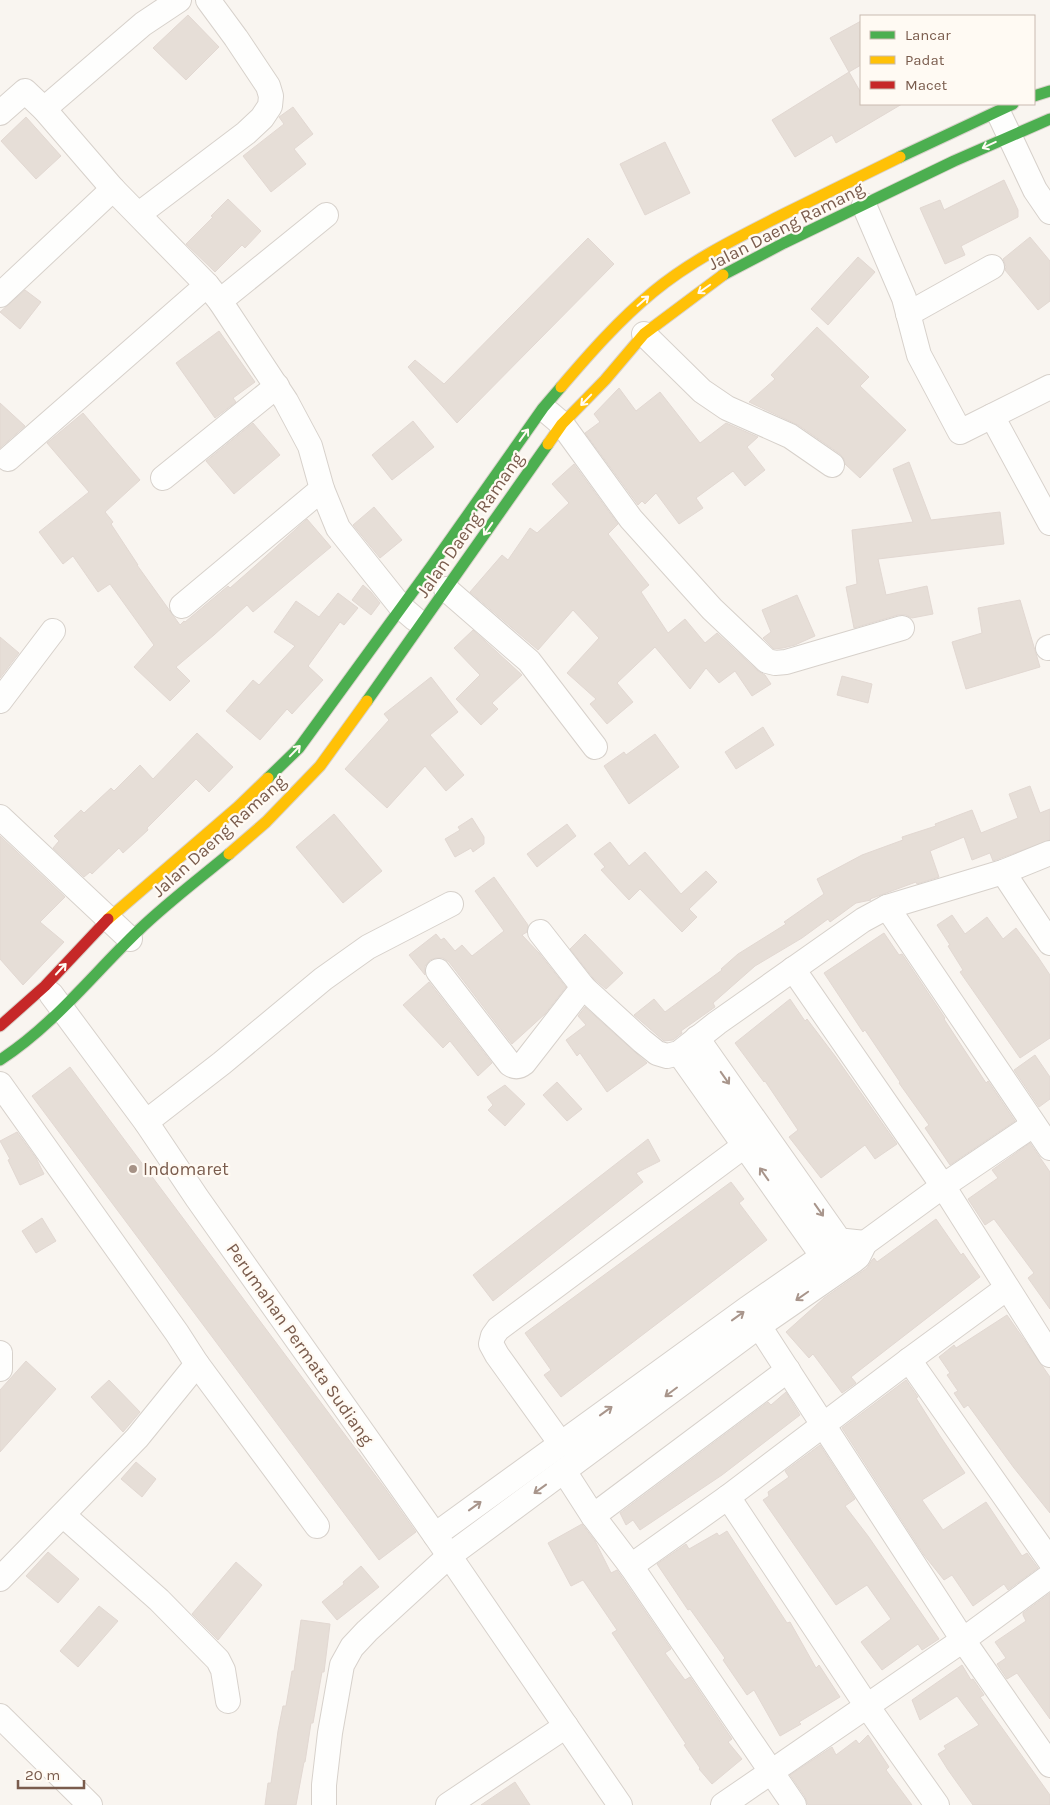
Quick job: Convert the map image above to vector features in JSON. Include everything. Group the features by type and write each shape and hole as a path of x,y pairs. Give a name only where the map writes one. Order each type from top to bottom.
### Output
{"main road":[{"path":"1035,96 1050,91"},
{"name":"Jalan Daeng Ramang","path":"0,1060 17,1050 62,1009 130,939 266,822 270,796 299,748 322,741 422,625 562,424 605,380 654,291 688,266 723,245 1005,107"},
{"name":"Jalan Daeng Ramang","path":"0,1026 45,986 109,918 238,807 270,796 320,766 322,741 401,607 544,408 600,342 784,243 1008,136 1050,119"}],"street":[{"path":"44,110 143,24 179,0"},
{"path":"139,214 246,134 262,118 270,106 271,96 268,86 208,0"},
{"path":"0,114 24,91 44,110 113,189 213,293 277,386 310,446 322,489 338,528 401,607 422,625"},
{"path":"1005,107 1008,136 1036,190 1050,212"},
{"path":"0,295 113,189"},
{"path":"864,205 904,298 919,355 960,432 1050,387"},
{"path":"8,459 213,293 326,215"},
{"path":"908,314 992,267"},
{"path":"635,324 712,399 741,415 790,436 832,465"},
{"path":"163,478 277,386"},
{"path":"544,408 562,424 630,519 712,609 767,661 775,663 786,662 902,628"},
{"path":"992,416 1050,523"},
{"path":"182,606 322,489"},
{"path":"446,589 529,661 594,747"},
{"path":"0,701 53,632"},
{"path":"0,817 130,939"},
{"path":"540,932 583,987 657,1053 666,1056 679,1053 793,969 863,920 887,907 1003,872 1050,853"},
{"path":"1003,872 1050,943"},
{"path":"146,1122 236,1052 323,979 368,947 451,904"},
{"path":"887,907 1050,1148"},
{"path":"793,969 943,1186 1050,1355"},
{"path":"438,971 510,1064 518,1067 524,1062 583,987"},
{"name":"Perumahan Permata Sudiang","path":"45,986 146,1122 202,1206 435,1535 620,1805"},
{"path":"697,1038 843,1255"},
{"path":"679,1053 744,1146 843,1255"},
{"path":"0,1084 197,1364 317,1526"},
{"path":"435,1535 748,1308 843,1255 1033,1125"},
{"path":"561,1444 497,1355 491,1344 493,1336 498,1329 744,1146"},
{"path":"324,1805 324,1785 330,1733 342,1665 352,1646 366,1631 449,1556 759,1326 843,1255"},
{"path":"631,1566 728,1497 1007,1288"},
{"path":"759,1326 963,1640 1050,1765"},
{"path":"0,1353 0,1369"},
{"path":"909,1360 1050,1561"},
{"path":"0,1579 138,1438 197,1364"},
{"path":"593,1516 788,1370"},
{"path":"564,1471 593,1516 631,1566 794,1805"},
{"path":"728,1497 867,1706 938,1805"},
{"path":"62,1515 159,1600 218,1660 223,1670 228,1701"},
{"path":"723,1805 963,1640 1050,1576"},
{"path":"0,1716 90,1805"},
{"path":"448,1805 566,1726"}],"building":[{"path":"188,15 219,47 186,80 153,48"},
{"path":"860,22 860,66 849,72 830,38"},
{"path":"849,72 860,91 860,105 900,105 836,143 832,135 795,157 772,120"},
{"path":"293,107 313,134 294,149 306,164 271,192 243,156 284,124 279,117"},
{"path":"26,117 61,156 36,179 1,141"},
{"path":"665,142 690,193 645,215 620,164"},
{"path":"1004,180 1018,210 1018,217 961,246 965,255 945,264 920,208 940,200 944,210"},
{"path":"228,199 261,231 245,248 242,245 215,272 186,244"},
{"path":"1030,237 1050,261 1050,301 1038,310 1005,270 1006,267 1003,259"},
{"path":"588,238 614,264 457,423 408,367 415,360 444,384"},
{"path":"858,257 875,272 828,325 811,309"},
{"path":"25,290 41,302 20,329 0,312"},
{"path":"817,327 869,377 860,386 906,430 860,478 845,464 840,454 798,425 749,402 775,379 771,375"},
{"path":"219,331 255,382 233,398 236,402 215,418 176,363"},
{"path":"619,388 636,411 660,392 700,443 726,423 758,437 747,447 765,470 745,486 733,471 696,498 703,508 679,524 656,493 645,504 642,501 638,505 585,433 600,422 594,414"},
{"path":"0,403 25,426 0,448"},
{"path":"83,413 140,480 105,512 113,522 111,524 137,565 180,625 228,586 230,588 307,519 331,547 253,612 247,605 176,667 190,681 170,701 134,667 154,645 110,584 98,592 73,556 63,564 39,532 89,492 47,443"},
{"path":"413,421 434,447 392,480 372,455"},
{"path":"253,423 280,455 234,494 206,461"},
{"path":"909,462 931,520 1000,512 1004,544 878,559 886,595 927,586 933,614 912,618 906,615 898,615 854,628 846,587 857,584 852,530 913,522 893,469"},
{"path":"574,464 618,524 608,534 649,585 641,592 668,633 685,619 705,643 717,633 758,671 765,675 771,684 752,696 735,671 719,683 706,668 690,689 655,647 617,683 633,702 607,724 590,704 596,699 567,673 599,638 573,610 538,650 470,592 502,555 508,560 530,528 537,533 569,503 552,484"},
{"path":"374,507 402,540 380,558 353,525"},
{"path":"363,585 380,603 371,615 352,600"},
{"path":"338,593 358,608 344,625 340,622 308,666 323,680 292,714 287,709 260,740 226,711 253,680 259,685 295,646 274,632 296,601 319,617"},
{"path":"797,595 815,636 795,645 774,649 763,638 771,632 762,610"},
{"path":"1020,600 1040,667 966,689 952,642 982,633 978,608"},
{"path":"473,630 522,675 492,703 498,709 481,725 456,699 480,675 454,648"},
{"path":"0,637 19,653 0,678"},
{"path":"842,676 872,684 868,703 837,695"},
{"path":"431,677 458,712 430,735 464,775 446,791 425,766 387,808 345,769 389,720 384,714"},
{"path":"763,727 774,745 736,769 725,752"},
{"path":"197,733 233,767 209,792 196,779 147,828 148,830 123,853 119,848 92,874 90,872 84,877 53,848 59,841 54,836 81,810 84,813 111,788 114,791 140,765 153,779"},
{"path":"655,734 679,767 629,804 604,766 624,752 626,755"},
{"path":"1030,786 1040,813 1050,809 1050,840 993,861 990,853 972,860 964,837 930,851 939,877 917,884 916,882 871,900 856,903 830,922 828,919 802,938 755,966 713,1003 715,1007 681,1031 682,1033 673,1040 664,1041 634,1015 654,999 665,1012 722,970 738,954 786,924 784,922 824,894 817,879 862,855 903,840 902,837 936,826 935,824 972,810 981,833 1018,818 1009,794"},
{"path":"334,814 382,871 343,903 296,847"},
{"path":"472,818 484,837 484,844 473,852 471,848 455,857 445,839 460,830 458,827"},
{"path":"567,824 576,836 537,867 527,854"},
{"path":"0,836 65,897 40,922 64,942 23,985 0,959"},
{"path":"610,842 629,866 645,852 681,894 706,871 717,882 689,909 697,917 682,932 640,889 629,900 601,870 605,867 594,854"},
{"path":"494,877 528,925 527,932 522,935 566,987 545,1014 512,1044 449,962 443,958 430,960 425,966 425,975 409,955 436,934 441,940 444,938 455,951 462,945 472,956 504,931 475,891"},
{"path":"952,915 965,934 987,917 1003,939 1016,928 1050,975 1050,1038 1020,1058 960,972 963,970 937,925"},
{"path":"884,933 899,955 902,954 986,1083 988,1081 1015,1121 950,1165 925,1128 929,1125 824,973"},
{"path":"585,934 623,973 606,989 593,978 570,949"},
{"path":"429,982 492,1063 478,1076 450,1041 443,1048 403,1005"},
{"path":"790,999 805,1021 807,1019 835,1056 897,1144 875,1159 865,1145 821,1178 789,1137 798,1130 765,1081 735,1043"},
{"path":"585,1007 647,1063 607,1092 580,1053 577,1056 566,1040 586,1025 578,1016"},
{"path":"1035,1055 1050,1077 1050,1099 1039,1107 1014,1070"},
{"path":"70,1067 416,1532 379,1560 32,1096"},
{"path":"557,1082 582,1109 567,1121 543,1095"},
{"path":"505,1085 525,1104 505,1126 488,1110 493,1105 487,1097"},
{"path":"17,1132 36,1158 44,1174 20,1185 8,1160 10,1159 0,1141"},
{"path":"648,1139 660,1161 636,1173 643,1182 493,1301 473,1275"},
{"path":"1030,1143 1050,1172 1050,1309 1028,1278 1034,1273 994,1219 985,1225 968,1199 998,1178 992,1170"},
{"path":"731,1182 744,1199 739,1203 767,1240 561,1397 544,1375 551,1370 525,1333"},
{"path":"42,1218 56,1241 36,1253 22,1231"},
{"path":"936,1219 961,1255 963,1253 980,1277 851,1377 856,1383 842,1393 813,1354 809,1358 786,1332 824,1298 867,1268 874,1258 877,1262"},
{"path":"1007,1315 1050,1377 1050,1513 968,1405 964,1408 954,1393 958,1391 947,1375 950,1373 939,1357 954,1345 956,1348"},
{"path":"26,1361 56,1389 0,1452 0,1390"},
{"path":"109,1380 140,1412 123,1432 91,1397"},
{"path":"906,1380 965,1473 922,1500 943,1530 986,1502 1022,1556 1027,1553 1038,1568 1008,1590 1004,1584 973,1606 952,1575 944,1580 924,1555 842,1428"},
{"path":"786,1392 800,1415 722,1475 640,1530 633,1520 626,1525 620,1513 768,1402 771,1405"},
{"path":"820,1445 855,1499 845,1506 939,1639 922,1650 918,1644 882,1670 861,1642 891,1619 867,1585 836,1605 763,1500 769,1496 768,1492 789,1477 785,1471"},
{"path":"136,1462 156,1479 142,1497 121,1479"},
{"path":"582,1524 595,1541 611,1573 617,1570 671,1649 665,1653 685,1680 690,1677 732,1739 728,1742 742,1759 712,1784 699,1769 684,1745 686,1744 612,1633 617,1630 583,1580 571,1586 548,1543"},
{"path":"727,1531 787,1623 790,1622 816,1668 819,1665 840,1697 780,1736 754,1690 747,1695 723,1660 725,1658 690,1609 688,1610 657,1564 686,1544 689,1549 717,1533 719,1536"},
{"path":"48,1552 79,1579 58,1603 26,1576"},
{"path":"236,1562 262,1585 218,1640 192,1614"},
{"path":"361,1566 379,1587 337,1620 322,1602 344,1584 343,1582"},
{"path":"1050,1593 1050,1719 1017,1673 1007,1679 997,1664 1006,1658 995,1642 1026,1621 1023,1613"},
{"path":"99,1606 118,1621 78,1667 60,1651"},
{"path":"301,1620 330,1624 324,1672 322,1672 313,1723 311,1723 296,1805 265,1805 268,1783 271,1783 283,1706 286,1706 292,1671 294,1671"},
{"path":"962,1665 971,1680 973,1679 984,1695 980,1697 1050,1795 1050,1805 973,1805 948,1770 938,1754 946,1749 944,1746 979,1725 957,1696 920,1720 912,1700"},
{"path":"868,1735 889,1767 886,1770 912,1805 808,1805 805,1797 790,1775 832,1747 836,1755 856,1740 859,1744"},
{"path":"515,1782 530,1805 481,1805"}],"traffic: fast":[{"path":"1035,96 1050,91"},
{"path":"900,157 1011,105"},
{"path":"723,275 784,243 954,161 1050,119"},
{"path":"268,778 299,748 433,564 543,408 561,387"},
{"path":"367,701 548,444"},
{"path":"0,1060 20,1046 56,1015 150,920 229,854"}],"traffic: slow":[{"path":"561,387 628,314 684,269 750,231 900,157"},
{"path":"548,444 562,424 605,380 644,334 723,275"},
{"path":"229,854 266,822 320,766 367,701"},
{"path":"108,919 238,807 268,778"}],"traffic: jam":[{"path":"0,1026 45,986 108,919"}],"place":[{"name":"Indomaret","path":"133,1169"}]}
